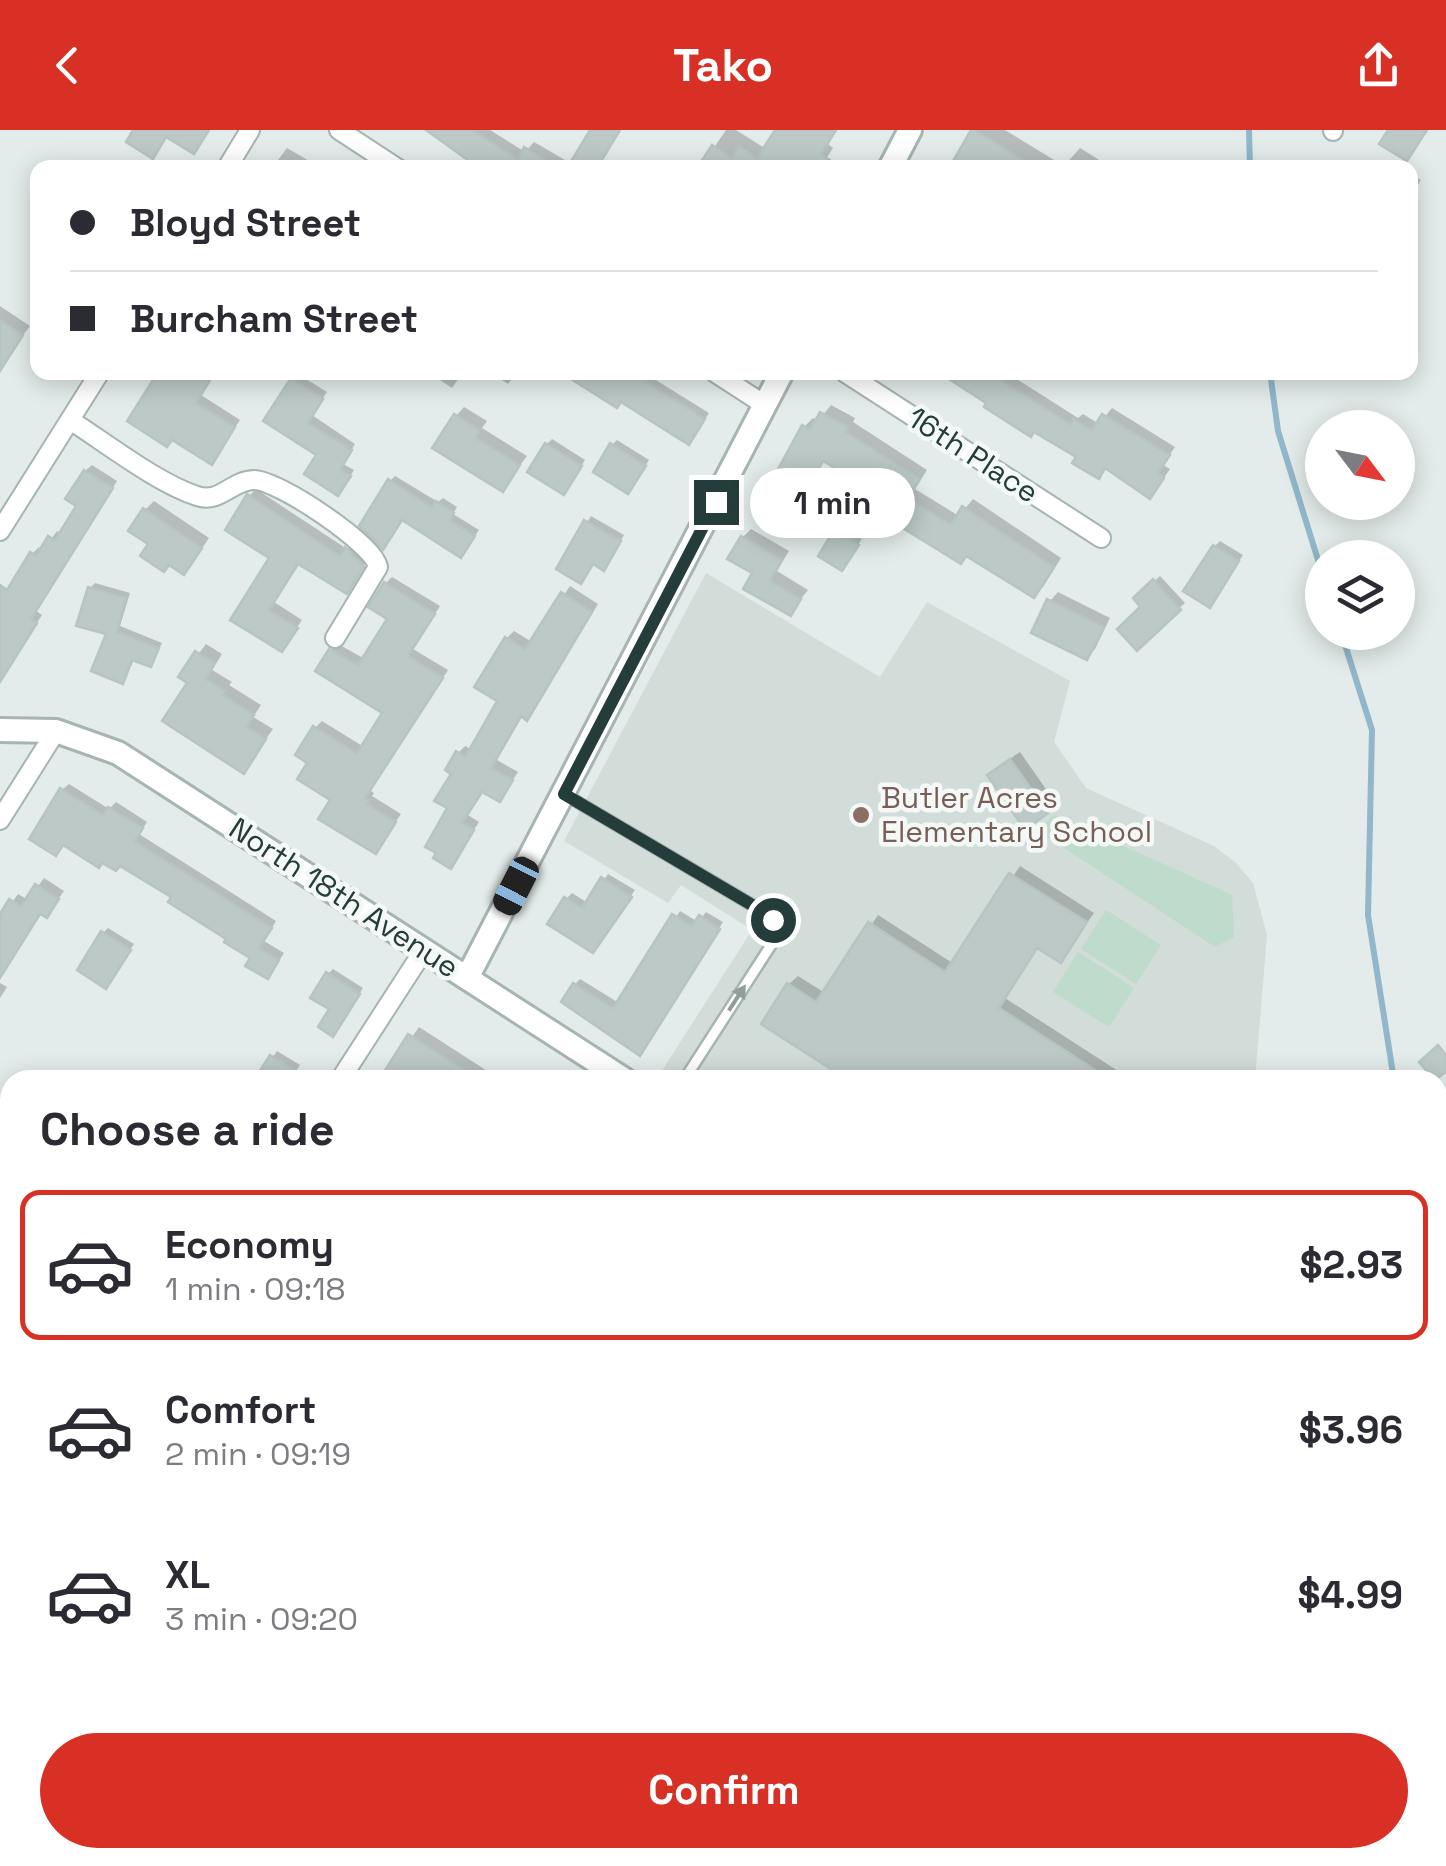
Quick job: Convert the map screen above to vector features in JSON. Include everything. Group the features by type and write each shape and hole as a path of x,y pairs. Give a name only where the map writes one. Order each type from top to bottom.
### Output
{"street":[{"path":"232,160 250,130"},
{"path":"339,130 385,160"},
{"path":"894,160 910,130"},
{"path":"0,530 95,380"},
{"path":"726,380 765,406"},
{"path":"468,978 778,380"},
{"name":"16th Place","path":"856,380 1101,538"},
{"path":"70,420 197,496 217,497 240,483 256,480 278,487 366,548 378,567 336,638"},
{"name":"North 18th Avenue","path":"0,730 56,731 118,753 610,1070"},
{"path":"0,820 56,731"},
{"path":"346,1070 424,950"}],"lane":[{"path":"564,794 773,920 773,942 690,1070"}],"shaded area":[{"name":"Butler Acres Elementary School","path":"706,573 880,677 927,602 1070,681 1054,742 1086,788 1214,846 1253,883 1267,935 1256,1070 662,1070 752,930 681,885 668,903 564,841"}],"green space":[{"path":"1055,815 1232,895 1234,937 1215,947 1037,830"},
{"path":"1106,910 1161,945 1136,984 1081,949"},
{"path":"1078,952 1134,988 1109,1027 1053,992"}],"building":[{"path":"133,130 209,130 194,154 166,137 153,159 126,142"},
{"path":"426,130 472,130 518,159 524,147 545,160 468,160"},
{"path":"590,130 620,130 602,160 572,160"},
{"path":"775,130 836,130 821,154 830,160 702,160 712,145 732,158 739,146 757,158"},
{"path":"974,130 1023,160 954,160"},
{"path":"1388,130 1427,130 1408,160 1379,144"},
{"path":"0,320 23,335 0,371"},
{"path":"153,380 210,380 196,403 235,427 212,465 172,440 167,447 127,421"},
{"path":"290,380 323,399 308,423 352,450 340,470 351,476 338,496 304,474 316,455 263,421"},
{"path":"573,380 643,380 705,419 689,445 621,402 617,408"},
{"path":"950,380 1001,380 1070,424 1073,419 1092,430 1102,414 1170,455 1158,473 1164,478 1150,499 1105,468 1099,479 1072,463 1076,457 1034,432 1031,437 984,407 986,403"},
{"path":"820,412 848,427 846,432 920,479 908,498 951,525 962,506 1054,567 1034,598 966,556 961,564 848,494 856,481 823,461 806,492 775,475 802,425 810,430"},
{"path":"454,414 480,430 476,438 520,465 503,492 432,448"},
{"path":"545,443 582,466 564,495 527,472"},
{"path":"610,443 646,466 628,494 593,472"},
{"path":"84,470 113,488 31,619 37,623 0,682 0,585 7,590 30,552 36,556 48,536 55,540 76,506 65,499"},
{"path":"388,479 432,507 436,501 454,513 450,520 475,536 461,558 402,520 383,550 359,526"},
{"path":"247,494 340,556 345,547 364,567 347,594 298,564 269,610 298,628 282,652 230,620 269,558 225,530"},
{"path":"143,508 202,548 184,575 169,565 164,572 140,556 148,544 128,531"},
{"path":"584,520 621,541 604,571 593,564 581,584 556,569"},
{"path":"834,530 859,545 842,571 818,556"},
{"path":"741,536 782,560 770,581 801,599 791,616 743,589 752,573 727,559"},
{"path":"1213,545 1239,561 1210,608 1183,591"},
{"path":"1153,579 1181,610 1137,651 1117,629 1140,607 1133,598"},
{"path":"384,582 435,614 408,656 443,678 365,798 369,800 367,804 396,822 376,854 318,819 330,800 297,779 307,763 295,755 313,726 357,753 382,713 315,671 329,649 358,665 387,619 368,607"},
{"path":"88,587 126,598 117,632 159,648 151,667 132,660 123,684 91,671 106,634 76,626"},
{"path":"561,592 592,612 527,721 521,716 491,768 513,780 500,802 482,792 462,823 474,830 451,869 433,858 436,853 425,847 447,808 434,801 451,774 445,770 456,751 465,757 497,701 474,687 505,637 525,649"},
{"path":"1047,599 1104,627 1087,660 1031,633"},
{"path":"195,651 215,663 206,679 254,715 247,727 266,739 244,774 162,721 187,683 178,677"},
{"path":"1010,759 1048,813 1025,830 987,775"},
{"path":"60,788 103,815 108,807 143,828 135,841 272,928 259,948 279,960 268,979 245,966 250,958 224,942 226,939 168,902 171,897 120,866 116,871 102,863 99,868 63,845 56,856 29,839"},
{"path":"1009,873 1087,922 1061,963 1037,948 999,1008 1095,1070 832,1070 761,1024 787,983 816,1002 868,922 945,972"},
{"path":"601,877 632,897 593,953 547,924 564,897 582,908"},
{"path":"35,884 59,899 47,918 40,914 0,978 0,914 9,899 21,906"},
{"path":"672,914 692,926 699,915 720,929 640,1056 561,1002 573,983 613,1008"},
{"path":"101,931 131,950 106,989 77,970"},
{"path":"326,972 360,994 333,1037 318,1027 329,1009 310,998"},
{"path":"408,1034 464,1070 385,1070"},
{"path":"1438,1045 1446,1055 1446,1070 1426,1070 1419,1062"},
{"path":"270,1055 294,1070 260,1070"}],"waterway":[{"path":"1249,130 1250,160"},
{"path":"1271,380 1278,431 1312,540"},
{"path":"1347,650 1372,730 1368,915 1392,1070"}],"place":[{"name":"Butler Acres Elementary School","path":"861,815"}],"route":[{"path":"716,502 564,794 773,920"}]}
